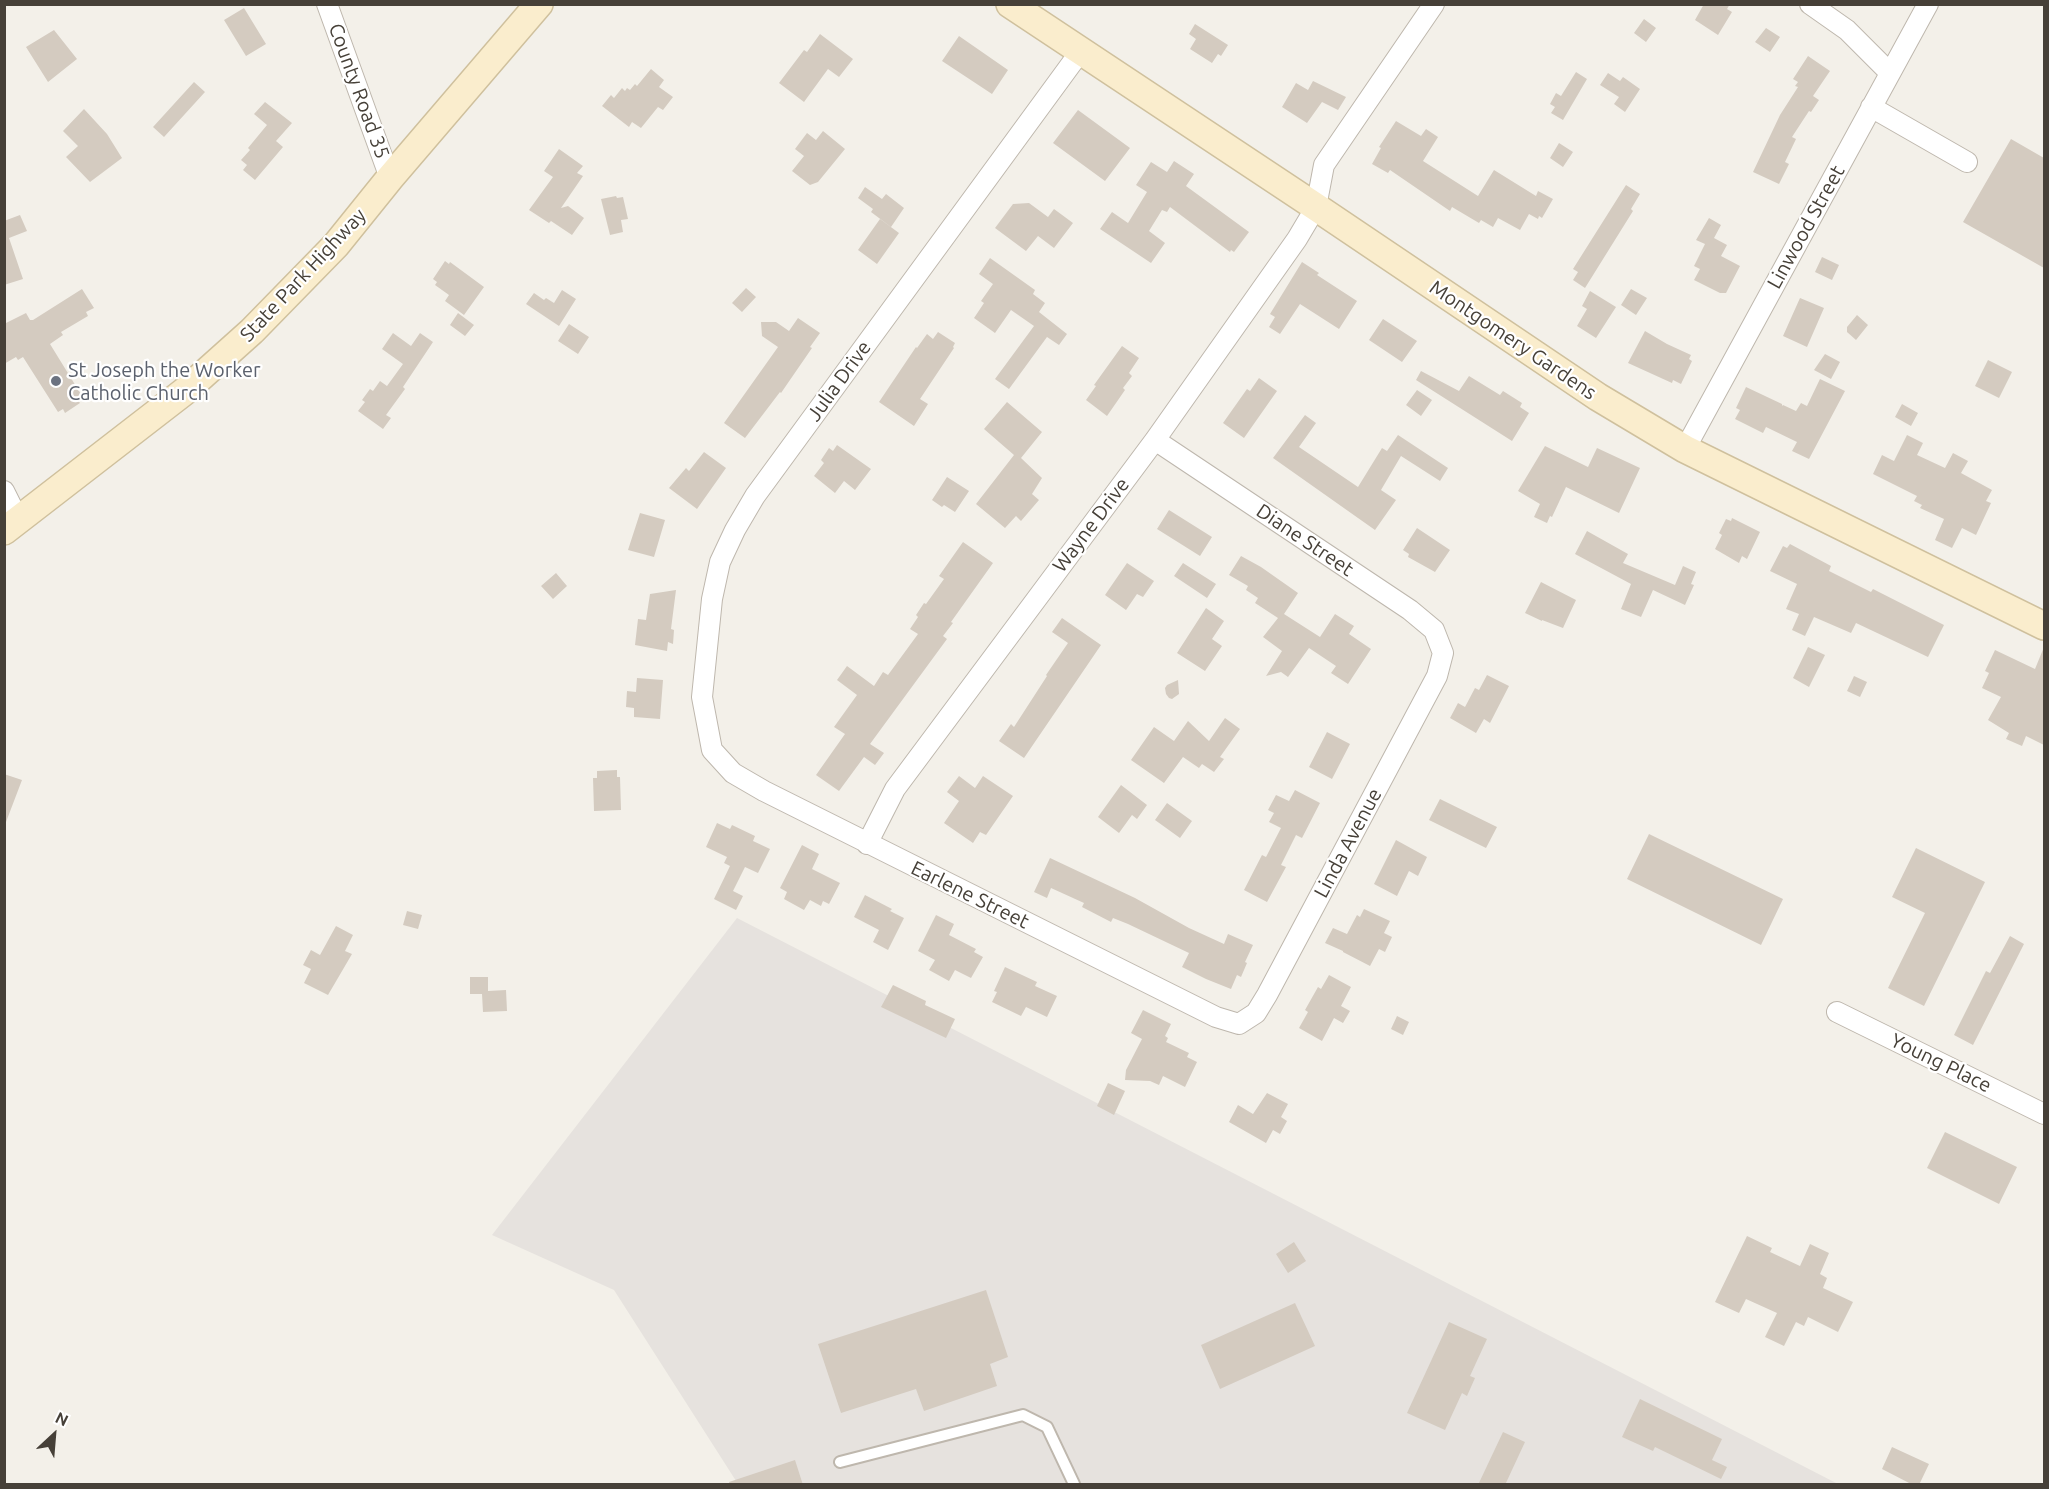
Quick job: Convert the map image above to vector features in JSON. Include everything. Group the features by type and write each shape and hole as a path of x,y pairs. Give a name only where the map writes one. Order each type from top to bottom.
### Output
{"street":[{"name":"County Road 35","path":"327,4 390,178"},
{"name":"State Park Highway","path":"12,526 217,364 299,284 336,245 390,178 539,4"},
{"name":"Montgomery Gardens","path":"1010,4 1598,397 1685,449 2044,626"},
{"name":"Wayne Drive","path":"867,844 894,789 1155,440 1297,239 1316,207 1324,165 1434,4"},
{"path":"1810,4 1847,30 1890,73"},
{"name":"Linwood Street","path":"1685,449 1928,4"},
{"name":"Julia Drive","path":"712,750 702,697 712,599 720,562 735,530 755,496 1080,52"},
{"path":"1871,107 1967,162"},
{"name":"Diane Street","path":"1155,440 1410,610 1434,630 1443,652"},
{"path":"4,490 12,526"},
{"name":"Linda Avenue","path":"1239,1024 1256,1013 1267,995 1437,676 1443,652"},
{"name":"Earlene Street","path":"712,750 733,773 764,791 1216,1017 1239,1024"},
{"name":"Young Place","path":"1838,1012 2044,1114"}],"lane":[{"path":"840,1462 1023,1415 1047,1427 1074,1485"}],"shaded area":[{"path":"737,918 1838,1484 738,1484 614,1290 492,1235"}],"building":[{"path":"1704,4 1730,4 1727,9 1732,12 1718,35 1695,20"},
{"path":"244,8 266,44 246,56 224,20"},
{"path":"1644,19 1656,28 1646,42 1634,33"},
{"path":"1195,24 1228,45 1221,56 1218,54 1212,63 1190,49 1196,39 1189,34"},
{"path":"1766,28 1780,37 1770,52 1755,42"},
{"path":"54,30 77,59 48,82 26,47"},
{"path":"820,34 853,59 839,77 828,69 804,102 779,83 804,50 807,52"},
{"path":"959,36 1008,70 992,94 942,61"},
{"path":"1808,56 1830,71 1813,96 1819,100 1792,137 1796,139 1785,162 1789,164 1779,184 1753,172 1780,115 1798,87 1795,86 1798,82 1793,79"},
{"path":"651,69 664,80 659,87 673,97 663,110 658,107 641,128 632,122 629,127 602,106 611,95 614,98 622,88 625,91 627,88 630,90 635,84 637,86"},
{"path":"1576,72 1587,79 1563,120 1551,113 1555,107 1550,104 1556,93 1561,96"},
{"path":"1608,73 1620,81 1623,77 1640,89 1625,112 1614,104 1619,97 1600,85"},
{"path":"1313,81 1346,97 1338,110 1322,102 1307,123 1282,107 1296,83 1308,90"},
{"path":"194,82 205,92 164,137 153,127"},
{"path":"265,102 292,123 276,141 283,147 255,180 243,170 247,165 241,160 267,125 254,114"},
{"path":"84,109 107,134 122,158 90,182 66,157 78,146 63,131"},
{"path":"1078,110 1130,148 1105,181 1053,143"},
{"path":"1396,121 1421,136 1426,129 1438,137 1423,161 1478,196 1494,170 1536,196 1538,191 1553,199 1542,218 1539,216 1538,219 1529,214 1520,230 1498,218 1493,227 1481,220 1479,223 1452,207 1450,211 1390,170 1388,173 1372,164 1381,148 1379,147"},
{"path":"823,131 845,149 818,182 810,185 792,171 804,156 795,149 807,133 816,140"},
{"path":"2011,139 2044,158 2044,268 1963,222"},
{"path":"1559,143 1573,152 1563,167 1550,158"},
{"path":"559,149 583,166 577,173 583,176 561,208 568,206 584,218 572,235 529,210 553,177 544,171"},
{"path":"1174,161 1194,174 1186,186 1249,232 1234,252 1231,250 1230,252 1170,207 1167,212 1162,210 1149,231 1165,243 1151,263 1100,229 1112,212 1128,223 1147,192 1136,185 1151,162 1167,172"},
{"path":"1626,185 1640,194 1631,209 1633,211 1585,288 1573,280 1578,272 1573,269"},
{"path":"865,187 882,199 886,194 904,208 891,227 871,212 873,209 858,198"},
{"path":"616,196 617,198 623,197 628,219 621,220 623,232 610,235 601,199"},
{"path":"1029,203 1048,217 1054,209 1073,223 1054,248 1038,236 1026,251 995,228 1013,204"},
{"path":"20,215 27,231 9,238 23,279 4,285 4,221"},
{"path":"1709,218 1721,225 1714,238 1727,245 1721,256 1740,266 1726,293 1720,293 1694,280 1700,269 1694,266 1705,244 1696,240"},
{"path":"880,219 899,233 877,264 858,250"},
{"path":"1822,257 1839,265 1832,280 1815,272"},
{"path":"990,258 1035,290 1033,294 1045,303 1039,312 1067,334 1059,345 1047,337 1009,389 995,379 1034,326 1011,310 995,333 974,318 984,303 981,301 993,284 979,274"},
{"path":"445,261 449,264 450,262 484,287 464,315 445,301 449,295 435,285 437,282 433,279"},
{"path":"1302,262 1319,273 1317,275 1357,301 1339,329 1300,304 1280,334 1269,327 1275,317 1270,314"},
{"path":"746,288 756,297 742,312 732,303"},
{"path":"82,289 94,308 86,312 88,316 61,332 63,335 50,344 82,396 77,399 80,403 65,413 63,409 58,412 23,357 18,360 16,357 4,364 4,324 26,313 30,320 33,320"},
{"path":"1631,289 1647,298 1636,315 1621,305"},
{"path":"562,290 576,299 559,326 526,304 534,293 554,303"},
{"path":"1590,291 1616,307 1596,338 1577,326 1587,309 1582,306"},
{"path":"1800,298 1824,308 1807,347 1783,336"},
{"path":"458,313 474,325 465,336 450,325"},
{"path":"1857,315 1868,325 1856,340 1847,332 1847,327"},
{"path":"798,318 820,333 781,393 745,438 724,423 778,347 762,336 761,322 776,322 789,331"},
{"path":"1383,319 1417,341 1402,362 1369,340"},
{"path":"569,324 589,337 578,354 558,341"},
{"path":"1645,331 1691,355 1689,359 1692,361 1681,384 1673,380 1672,383 1628,363"},
{"path":"938,332 955,343 954,348 920,399 928,404 914,426 879,402 916,347 927,334 933,339"},
{"path":"393,333 411,346 420,333 433,342 403,387 405,389 386,415 391,418 383,429 358,411 365,402 362,400 370,389 373,391 380,381 387,386 403,364 382,349"},
{"path":"1122,346 1139,358 1129,373 1132,376 1123,388 1125,390 1107,416 1086,400"},
{"path":"1825,354 1840,362 1831,379 1814,370"},
{"path":"1988,360 2012,372 1999,398 1975,386"},
{"path":"1421,371 1459,391 1469,376 1500,395 1503,391 1522,403 1520,407 1529,413 1512,441 1416,380"},
{"path":"1259,378 1277,391 1244,438 1223,423 1247,389 1250,391"},
{"path":"1820,379 1845,391 1809,459 1792,451 1797,442 1766,427 1763,433 1735,419 1740,410 1736,408 1746,387 1796,411 1801,403 1807,406"},
{"path":"1417,390 1432,400 1421,416 1406,405"},
{"path":"1007,402 1042,432 1021,458 1042,478 1032,494 1039,500 1021,521 1016,516 1005,528 976,504 1014,455 984,429"},
{"path":"1902,404 1918,413 1911,426 1895,417"},
{"path":"1305,415 1316,423 1299,447 1358,487 1382,448 1387,451 1398,435 1448,468 1440,481 1401,456 1381,490 1396,500 1375,530 1273,458"},
{"path":"1907,435 1923,443 1917,455 1945,468 1953,453 1968,461 1961,473 1992,490 1986,501 1991,503 1976,535 1962,528 1952,548 1935,540 1944,519 1920,508 1922,505 1914,501 1917,496 1873,474 1882,455 1894,461"},
{"path":"837,445 871,469 855,490 844,481 835,493 814,476 824,463 821,460 829,448 833,451"},
{"path":"1545,446 1588,467 1597,448 1640,468 1619,513 1566,487 1547,523 1534,517 1540,504 1518,491"},
{"path":"704,452 726,468 697,509 669,488 686,468 689,471"},
{"path":"947,477 969,491 955,512 932,500"},
{"path":"1169,510 1212,537 1200,556 1157,529"},
{"path":"640,513 665,520 654,557 628,550"},
{"path":"1732,518 1760,532 1747,559 1742,556 1739,563 1715,549 1726,519 1731,521"},
{"path":"1417,528 1450,550 1435,572 1408,557 1409,554 1403,550"},
{"path":"1587,531 1628,554 1623,563 1675,585 1683,566 1696,572 1691,584 1694,585 1685,605 1653,590 1641,617 1621,609 1631,584 1575,554"},
{"path":"963,542 993,563 951,622 953,623 943,636 947,639 870,744 884,753 875,765 864,757 839,791 816,775 845,734 834,727 857,695 837,680 847,666 874,686 883,672 888,675 918,634 910,629 918,617 916,615 944,579 939,576"},
{"path":"1790,544 1831,566 1829,571 1871,592 1873,589 1944,625 1928,657 1856,623 1851,633 1814,617 1805,636 1792,630 1799,614 1786,609 1797,584 1770,571 1783,546 1787,548"},
{"path":"1241,556 1298,593 1284,614 1320,637 1335,614 1354,626 1349,634 1371,649 1348,684 1331,673 1336,666 1309,648 1288,677 1281,672 1266,676 1282,651 1263,637 1278,618 1255,603 1258,598 1246,590 1248,586 1229,575"},
{"path":"1127,563 1154,581 1143,597 1137,594 1126,610 1105,595"},
{"path":"1183,563 1216,584 1207,598 1174,576"},
{"path":"556,573 567,586 553,599 541,586"},
{"path":"1541,582 1576,600 1563,628 1525,613"},
{"path":"676,590 671,629 674,630 673,644 668,642 667,651 635,645 638,619 646,620 650,594"},
{"path":"1206,608 1224,621 1212,639 1222,646 1205,671 1177,653"},
{"path":"1062,618 1101,645 1024,758 999,741 1011,724 1014,727 1068,643 1052,632"},
{"path":"1808,647 1825,655 1809,687 1793,678"},
{"path":"2044,647 2044,745 2026,736 2022,746 2006,739 2009,733 1988,720 2001,697 1982,688 1989,673 1985,671 1995,650 2035,669"},
{"path":"1487,675 1509,686 1490,723 1484,719 1476,733 1450,718 1458,703 1465,707 1475,688 1479,690"},
{"path":"1854,676 1867,682 1860,697 1847,691"},
{"path":"637,678 663,680 660,719 634,717 634,708 626,707 627,691 636,692"},
{"path":"1178,680 1179,694 1172,699 1169,698 1165,688"},
{"path":"1225,718 1240,729 1220,757 1224,759 1214,772 1202,764 1199,768 1183,757 1164,783 1131,760 1154,727 1174,741 1188,721 1209,741"},
{"path":"1327,732 1350,744 1332,779 1309,767"},
{"path":"617,770 617,777 620,777 621,810 594,811 593,778 597,778 597,771"},
{"path":"4,774 22,780 6,822 4,822"},
{"path":"959,776 975,788 983,776 1013,796 986,835 980,832 973,843 944,823 959,801 947,792"},
{"path":"1121,785 1147,805 1137,819 1132,815 1119,833 1098,817"},
{"path":"1295,790 1320,803 1302,838 1296,835 1281,865 1286,867 1267,902 1244,890 1262,855 1266,857 1281,828 1269,822 1274,813 1268,810 1276,795 1289,801"},
{"path":"1440,799 1497,827 1486,848 1429,820"},
{"path":"1167,803 1192,821 1180,838 1155,820"},
{"path":"717,823 730,829 732,825 755,836 753,841 770,849 758,873 745,867 733,891 743,896 736,910 714,899 730,866 724,863 727,857 706,847"},
{"path":"1649,834 1783,899 1761,945 1627,879"},
{"path":"1396,840 1427,857 1418,876 1409,871 1397,896 1374,884"},
{"path":"802,845 819,854 812,869 840,883 829,904 823,901 821,906 810,900 804,910 784,899 787,892 780,888"},
{"path":"1916,848 1985,882 1924,1006 1888,988 1925,913 1892,897"},
{"path":"1050,858 1135,898 1189,928 1224,944 1228,934 1253,945 1241,977 1237,975 1231,989 1206,979 1182,967 1189,953 1113,918 1111,922 1082,907 1084,903 1051,888 1047,898 1034,892"},
{"path":"865,895 904,918 888,950 873,942 879,930 854,917"},
{"path":"1364,909 1390,921 1384,933 1392,937 1385,952 1379,949 1370,966 1325,943 1333,928 1347,934 1357,915 1360,917"},
{"path":"407,911 422,915 418,929 403,925"},
{"path":"936,915 954,924 949,935 976,949 974,952 983,957 971,978 955,970 949,981 929,970 935,960 918,951"},
{"path":"336,926 353,935 345,951 352,954 328,995 304,983 311,969 303,965 311,950 320,955"},
{"path":"2010,936 2024,944 1973,1045 1954,1035 1986,971 1990,973"},
{"path":"1005,967 1037,982 1035,986 1057,996 1047,1017 1026,1007 1021,1016 992,1002 997,992 994,991"},
{"path":"1329,975 1351,987 1341,1006 1350,1011 1343,1023 1334,1018 1322,1041 1299,1028 1308,1012 1305,1010 1318,987 1321,989"},
{"path":"470,977 488,977 488,991 506,990 507,1011 483,1012 482,994 470,994"},
{"path":"893,985 926,1001 925,1005 955,1019 946,1038 881,1007"},
{"path":"1143,1010 1171,1024 1165,1036 1168,1038 1166,1042 1189,1053 1187,1057 1197,1062 1185,1087 1163,1076 1159,1085 1150,1081 1125,1080 1126,1070 1142,1039 1131,1033"},
{"path":"1397,1016 1409,1022 1403,1035 1391,1029"},
{"path":"1108,1083 1125,1091 1114,1115 1097,1106"},
{"path":"1267,1093 1288,1104 1281,1117 1287,1121 1280,1134 1273,1130 1266,1143 1229,1122 1238,1105 1253,1114"},
{"path":"1945,1132 2017,1167 1999,1204 1927,1168"},
{"path":"1747,1236 1772,1248 1770,1252 1800,1266 1810,1244 1829,1253 1820,1274 1827,1278 1823,1288 1853,1302 1838,1332 1808,1317 1804,1326 1796,1322 1784,1346 1765,1337 1777,1313 1746,1299 1739,1313 1715,1302"},
{"path":"1294,1242 1306,1261 1288,1273 1276,1254"},
{"path":"986,1290 1008,1357 990,1364 997,1386 924,1411 916,1389 841,1413 818,1344"},
{"path":"1295,1303 1315,1346 1220,1389 1201,1345"},
{"path":"1449,1322 1487,1339 1470,1376 1475,1378 1467,1396 1462,1393 1445,1430 1407,1413"},
{"path":"1640,1399 1722,1439 1712,1460 1727,1467 1721,1479 1655,1447 1653,1451 1622,1437"},
{"path":"1503,1432 1525,1442 1505,1485 1478,1485"},
{"path":"1892,1447 1929,1464 1919,1485 1913,1485 1882,1469"},
{"path":"795,1460 803,1485 730,1485 729,1482"}],"place":[{"name":"St Joseph the Worker Catholic Church","path":"56,381"}]}
